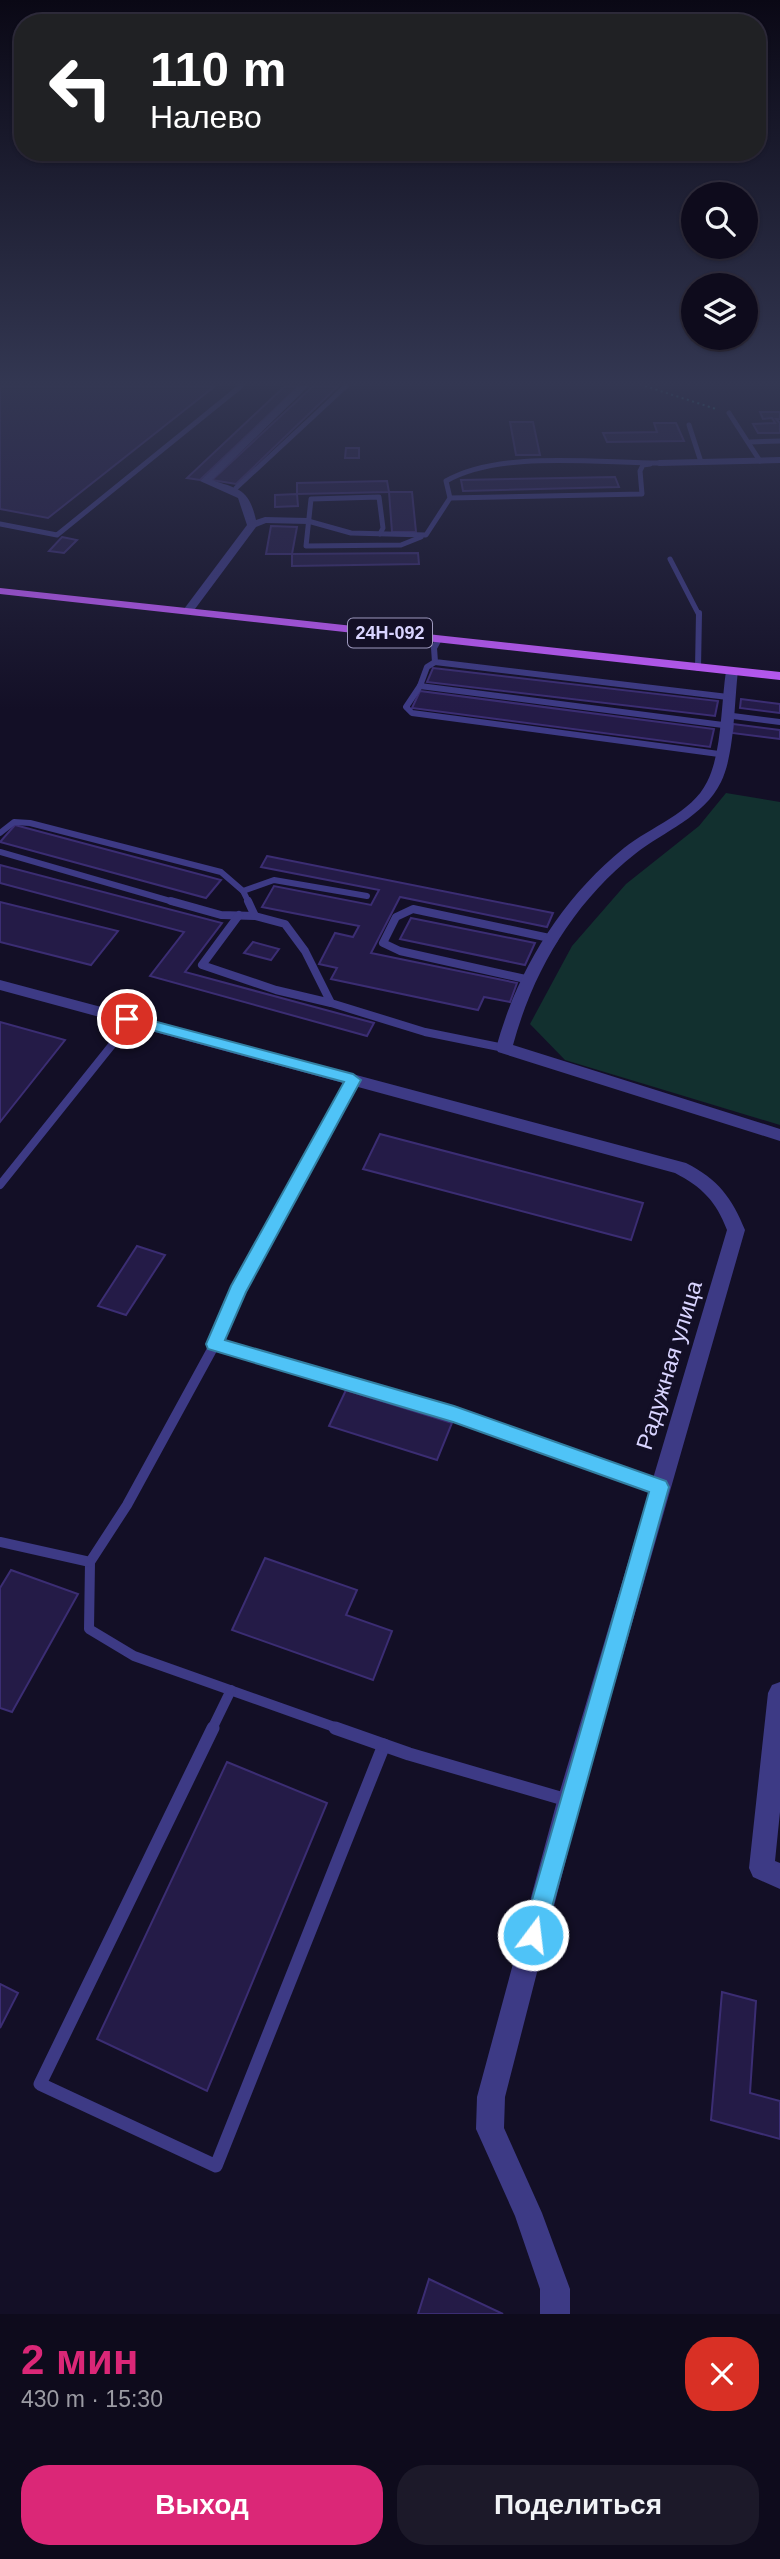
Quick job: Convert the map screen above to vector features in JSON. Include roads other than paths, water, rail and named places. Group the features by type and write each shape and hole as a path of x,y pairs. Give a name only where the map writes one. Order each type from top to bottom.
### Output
{"main road":[{"name":"24Н-092","path":"0,591 780,676"}],"street":[{"path":"241,494 248,502 252,525"},
{"path":"188,611 252,525 265,520 308,521"},
{"path":"732,671 714,781 700,800 628,852 598,880 554,939 530,980 510,1021 504,1048 780,1135"},
{"name":"Радужная улица","path":"0,985 680,1168 708,1181 721,1194 736,1230 569,1801 491,2108 490,2129 528,2213 555,2289 555,2314"},
{"path":"780,1693 762,1868 780,1876"}],"lane":[{"path":"0,524 57,535 108,494"},
{"path":"380,534 383,528 379,498 311,499 306,546 401,545 426,535 450,498 449,494"},
{"path":"450,498 642,494"},
{"path":"308,521 319,526 380,534 426,535"},
{"path":"670,559 699,612 698,668"},
{"path":"435,662 434,648 439,639"},
{"path":"719,754 425,716 412,713 406,707 420,686 427,667 435,662 728,697"},
{"path":"420,686 724,720 780,722"},
{"path":"0,833 14,822 30,823 220,872 243,891 255,916"},
{"path":"0,852 221,915 255,916 285,924 306,951 331,1003"},
{"path":"243,891 274,880 367,896"},
{"path":"530,980 400,951 383,943 390,921 399,912 413,909 554,939"},
{"path":"239,915 202,965 276,990 331,1003 425,1032 504,1048"},
{"path":"0,1185 132,1020"},
{"path":"353,1080 237,1291 215,1344 127,1505 90,1562 89,1629 134,1656 384,1745 569,1801"},
{"path":"215,1344 454,1414 660,1487"},
{"path":"0,1542 90,1562"},
{"path":"231,1690 40,2084 216,2166 384,1745"}]}
